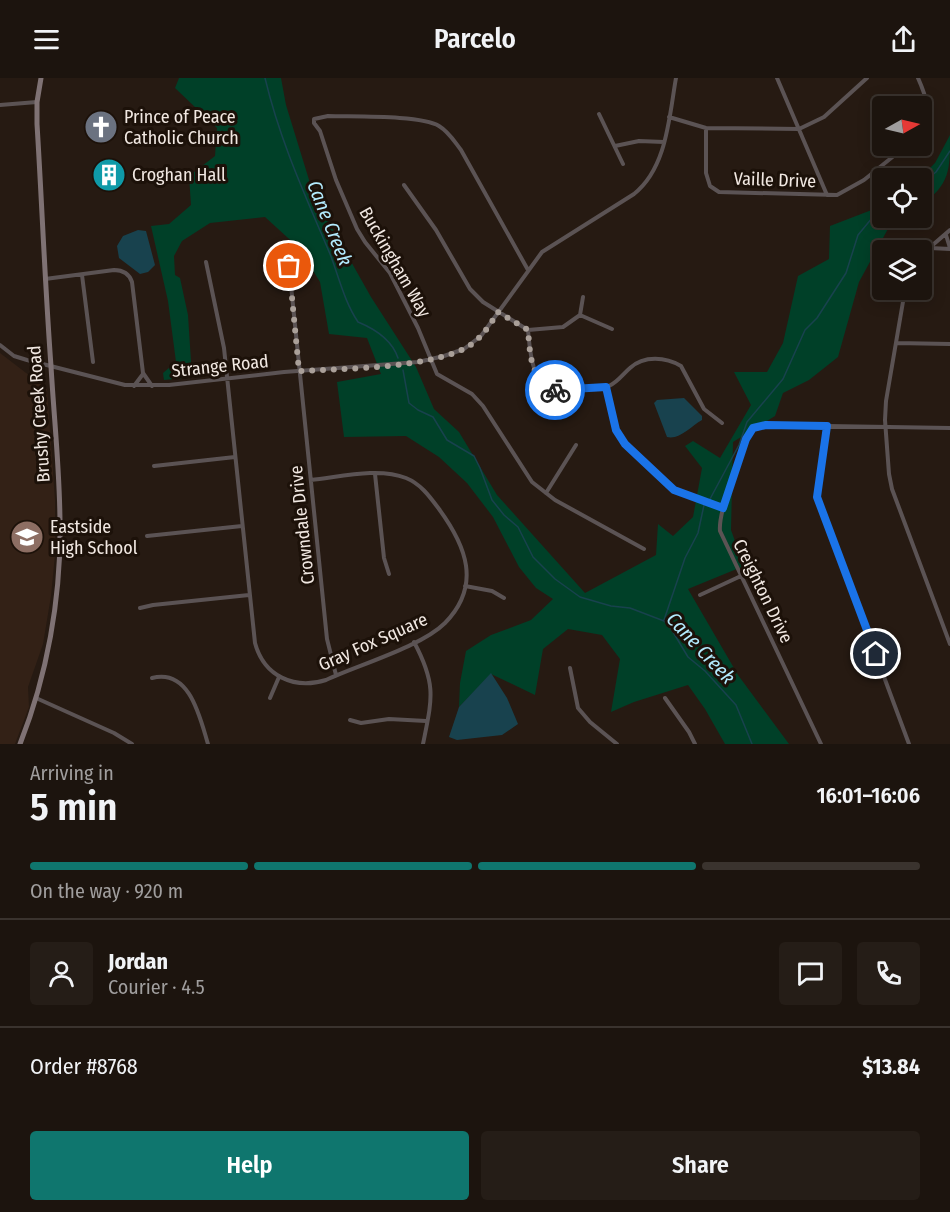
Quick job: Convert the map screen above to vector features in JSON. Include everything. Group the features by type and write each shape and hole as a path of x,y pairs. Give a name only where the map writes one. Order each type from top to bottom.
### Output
{"street":[{"name":"Brushy Creek Road","path":"20,744 36,698 54,609 59,559 58,476 45,279 37,102 41,78"},
{"name":"Strange Road","path":"0,345 14,356 115,384 134,386 432,359 455,353 471,345 481,336 528,270 548,247 639,190 655,167 664,142 675,78"},
{"path":"777,78 827,195 837,195 854,186 894,156"},
{"path":"669,117 706,128 799,129 824,117 867,78"},
{"path":"918,78 926,96"},
{"path":"0,105 37,102"},
{"path":"600,114 623,164"},
{"name":"Buckingham Way","path":"432,359 390,273 357,229 314,119 328,116 420,119 445,130 460,150 528,270"},
{"name":"Vaille Drive","path":"706,128 706,173 708,184 714,191 827,195"},
{"path":"615,147 639,141 664,142"},
{"path":"404,185 436,230 470,289 480,300 498,312 528,330 560,328 580,315 583,297"},
{"path":"932,245 950,230"},
{"path":"932,248 950,249 945,234"},
{"name":"Crowndale Drive","path":"282,255 289,266 327,639 336,675"},
{"path":"206,262 224,348 249,595 257,651 267,667 279,677 270,698"},
{"path":"45,279 120,270 131,278 144,373 152,386"},
{"path":"82,275 93,362"},
{"path":"903,300 887,389 886,427 889,474 892,489 950,644"},
{"path":"580,315 612,329"},
{"path":"528,330 533,366 544,384 559,391 606,387 617,381 633,365 642,360 670,361 681,366 686,373 704,409 723,423"},
{"path":"896,343 950,344"},
{"path":"432,359 437,374 472,394 483,405 532,482 546,494 644,549"},
{"path":"134,386 141,380 144,373"},
{"path":"606,387 616,430 625,444 674,490 723,508"},
{"name":"Creighton Drive","path":"820,744 720,531 719,522 746,439 753,428 766,425 950,428"},
{"path":"827,426 817,488 818,500 909,744"},
{"path":"546,494 576,445"},
{"path":"154,466 235,457"},
{"path":"375,474 384,558 389,574"},
{"name":"Gray Fox Square","path":"279,677 291,682 306,684 322,681 431,634 447,621 458,606 465,586 466,563 461,542 452,526 424,490 414,482 400,476 375,474 311,480"},
{"path":"147,536 242,526"},
{"path":"700,595 741,576"},
{"path":"465,586 492,591 504,598"},
{"path":"140,608 153,604 249,595"},
{"path":"414,642 431,683 431,698 423,744"},
{"path":"570,668 578,708 590,722 617,744"},
{"path":"152,678 166,677 177,681 185,689 194,701 208,744"},
{"path":"36,698 114,733 132,744"},
{"path":"665,698 695,744"},
{"path":"350,720 361,723 389,719 426,721"}],"shaded area":[{"name":"Eastside High School","path":"0,353 47,389 55,500 55,555 51,596 43,644 28,687 29,707 15,744 0,744"}],"green space":[{"path":"179,78 281,78 286,105 314,196 371,297 416,367 434,409 459,432 497,495 585,593 656,555 658,524 673,536 693,517 702,468 685,446 693,441 720,458 751,405 734,372 767,372 783,343 798,276 829,259 830,226 872,210 872,228 888,228 882,240 872,240 872,258 859,282 838,357 809,380 783,393 775,416 733,442 731,530 744,566 688,589 738,675 789,744 725,744 688,685 634,702 611,712 620,659 602,635 568,629 543,649 535,695 491,674 459,707 460,683 466,651 491,635 531,620 553,599 536,588 519,567 493,517 467,483 439,457 406,436 344,437 337,382 381,374 367,338 329,334 320,282 299,248 265,217 210,223 182,241 174,256 175,275 180,278 188,315 192,377 164,380 163,373 176,362 168,301 151,226 169,224 191,205 189,176 215,156 217,128 175,88"},
{"path":"950,135 950,158 946,176 932,197 932,168 930,168"}],"water":[{"path":"138,230 146,231 155,265 148,272 140,274 119,258 117,246 123,236"},
{"path":"684,398 702,416 702,420 681,435 667,437 654,403 657,400"},
{"path":"491,673 507,698 518,724 502,735 457,740 449,737 459,707"}],"waterway":[{"name":"Cane Creek","path":"265,78 286,146 349,306 358,322 382,336 392,346 398,358"},
{"path":"932,175 950,151"},
{"path":"710,499 739,445 747,422 783,379 805,330 817,318 846,273 858,235 872,218"},
{"name":"Cane Creek","path":"403,370 409,403 433,417 447,440 474,456 492,500 518,527 533,557 555,579 580,597 611,606 630,608 664,621 688,657 705,671 736,705 752,744"},
{"path":"664,620 685,558 698,533 704,505"}],"way so far":[{"path":"289,266 299,371 408,363 455,353 476,341 498,312 516,325 528,330 533,366 540,380 555,390"}],"place":[{"name":"Prince of Peace Catholic Church","path":"101,127"},
{"name":"Croghan Hall","path":"109,175"},
{"name":"Eastside High School","path":"27,537"}],"route":[{"path":"555,390 606,387 616,430 625,444 674,490 723,508 746,439 753,428 766,425 827,426 817,497 876,654"}]}
